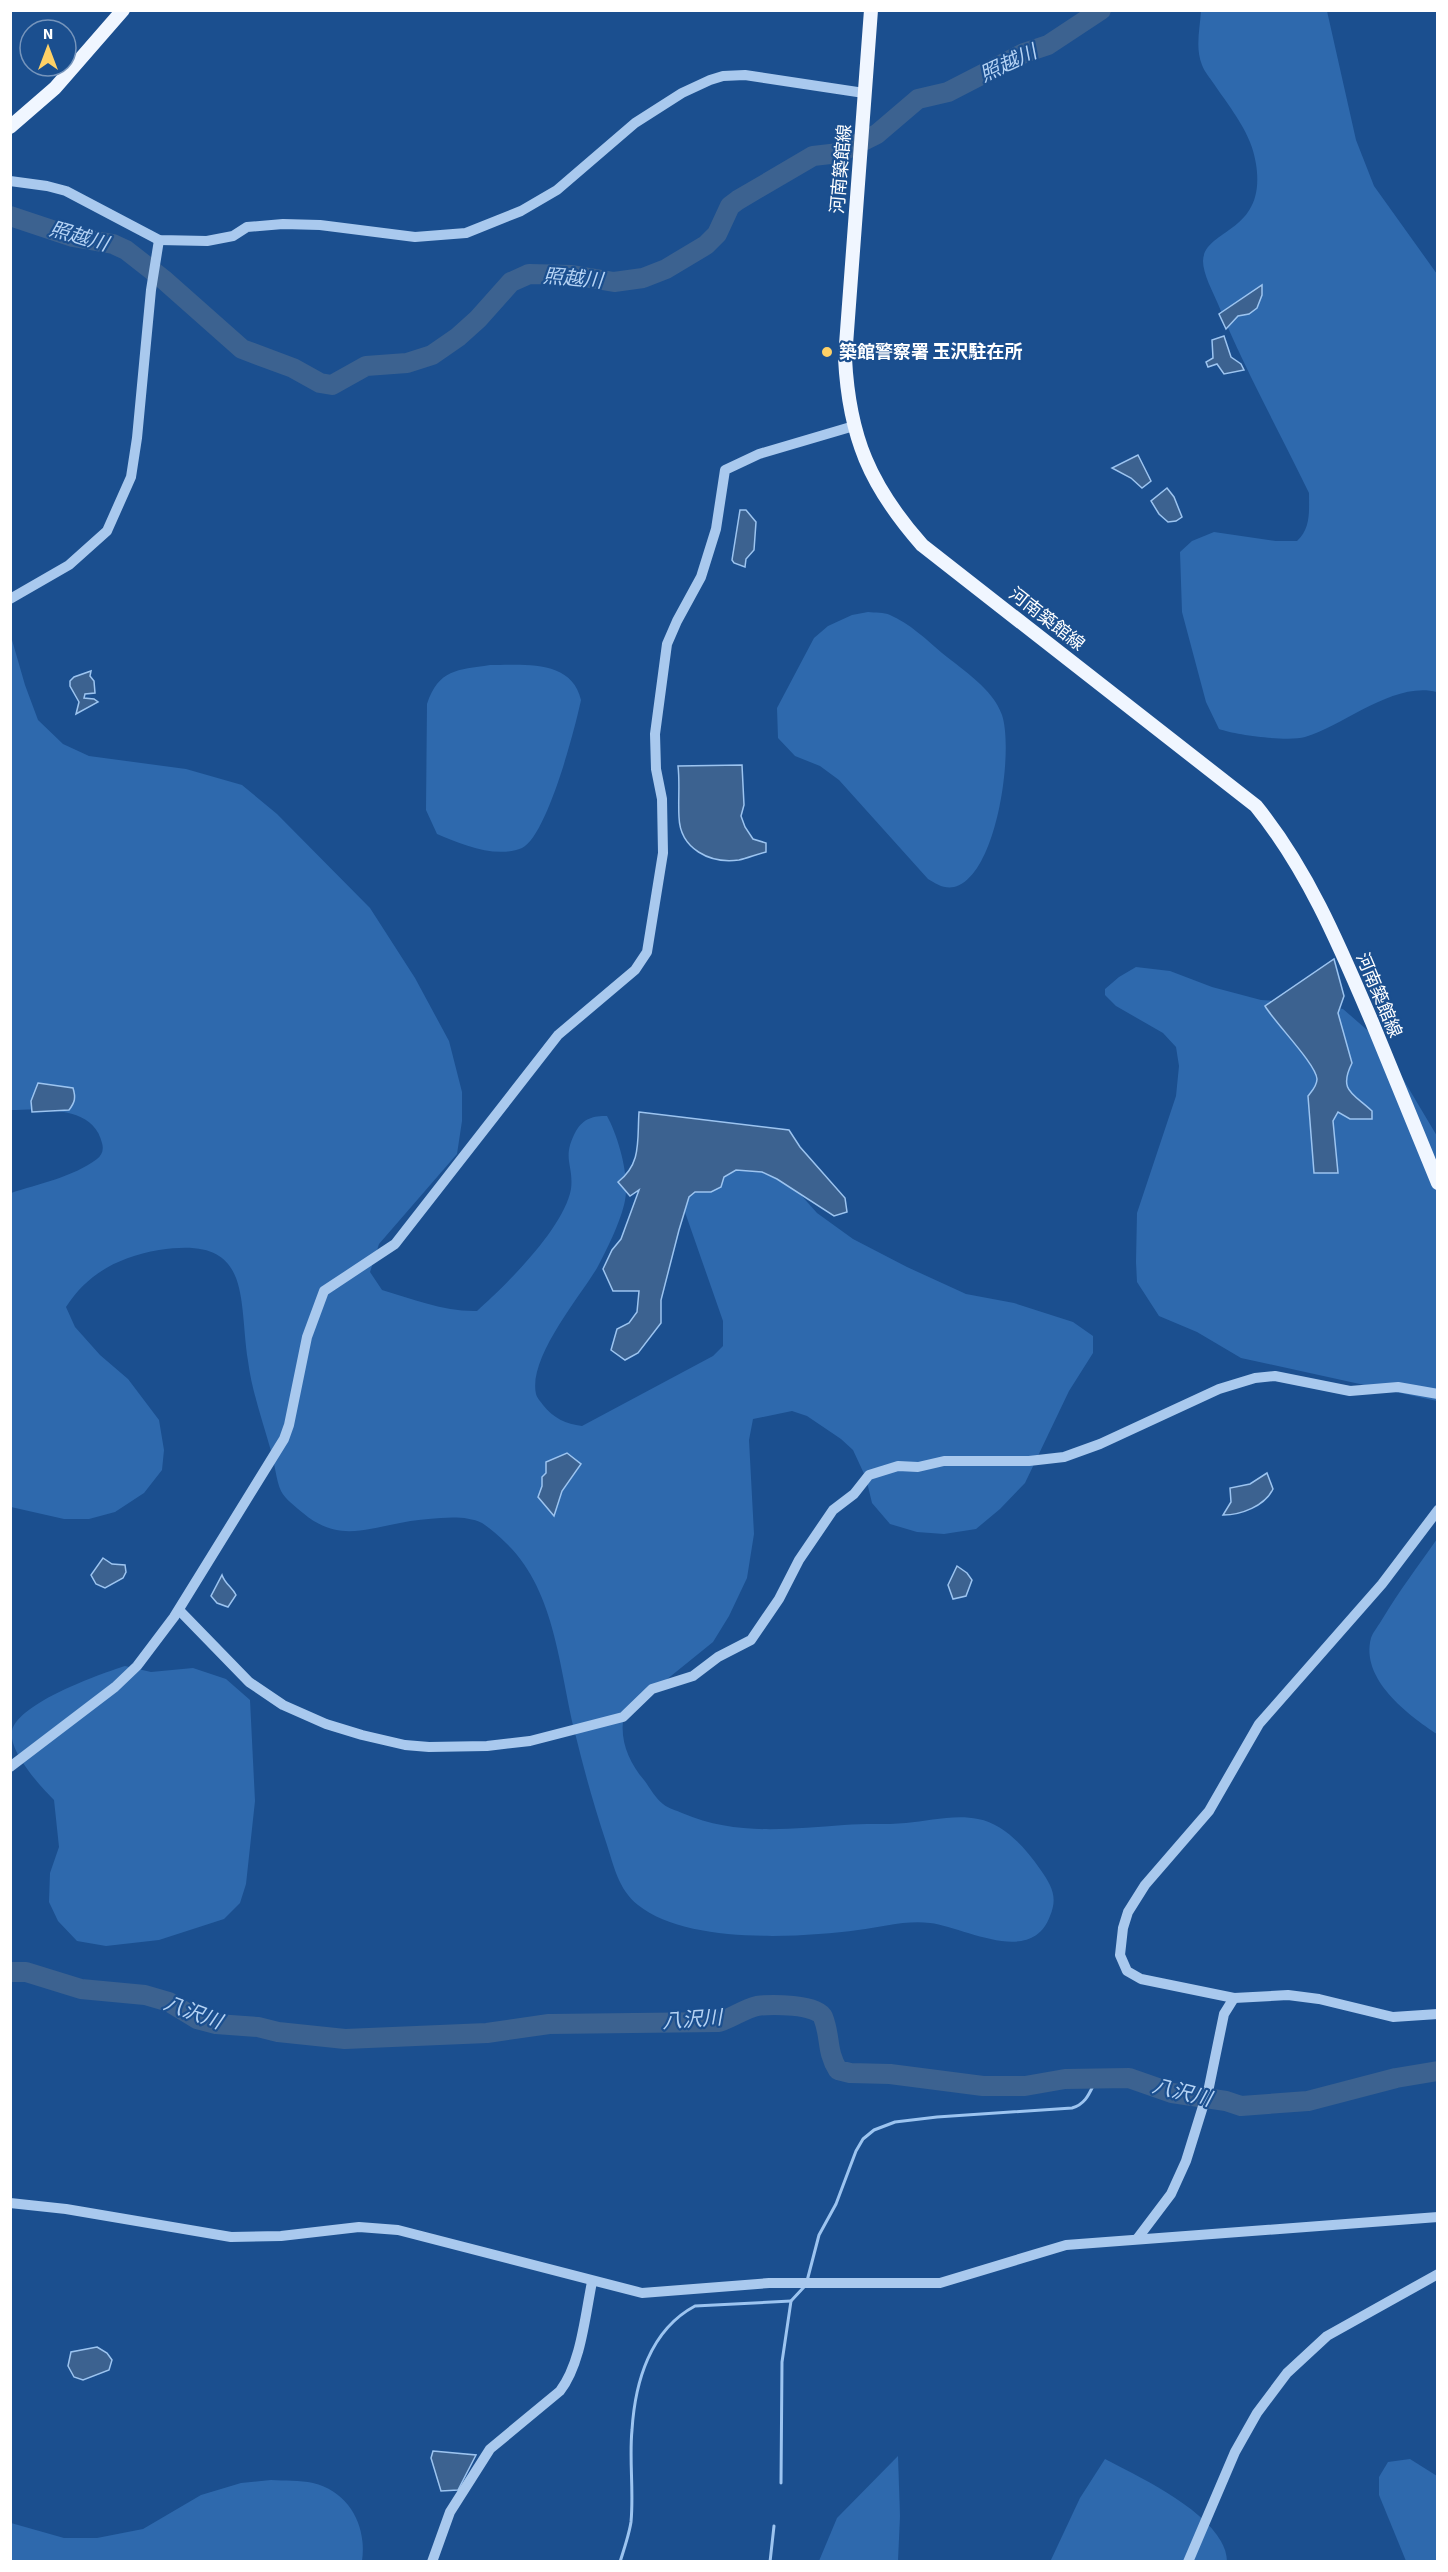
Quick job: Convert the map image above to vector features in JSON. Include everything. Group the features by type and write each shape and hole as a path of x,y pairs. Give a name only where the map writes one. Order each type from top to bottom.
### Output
{"main road":[{"path":"10,127 55,87 123,10"},
{"name":"河南築館線","path":"871,10 845,358 847,396 867,465 901,521 922,545 1256,806 1280,836 1302,871 1350,970 1437,1183"}],"street":[{"path":"10,181 66,191 159,240 207,241 232,236 247,227 283,224 320,225 415,237 466,232 521,211 557,190 635,123 682,93 710,80 723,76 745,75 864,93"},
{"path":"10,599 69,565 107,531 130,477 137,438 151,290 159,240"},
{"path":"10,1767 115,1688 156,1643 179,1610 284,1439 307,1337 324,1291 395,1244 558,1035 635,970 647,952 663,853 662,799 656,769 655,734 667,644 676,621 701,577 716,529 725,471 759,454 854,426"},
{"path":"179,1610 249,1682 283,1705 326,1724 405,1745 487,1746 530,1741 623,1717 652,1689 693,1676 718,1657 751,1640 779,1599 799,1560 833,1510 854,1494 869,1475 898,1466 918,1467 944,1461 1029,1461 1064,1457 1100,1444 1219,1389 1256,1378 1275,1376 1350,1390 1398,1387 1437,1394"},
{"path":"1437,1510 1382,1584 1259,1724 1209,1811 1145,1885 1128,1912 1123,1928 1120,1955 1127,1971 1141,1979 1234,1998 1288,1995 1319,1999 1393,2017 1437,2014"},
{"path":"1137,2239 1171,2194 1186,2161 1209,2087 1224,2014 1234,1998"},
{"path":"10,2203 66,2209 231,2237 281,2236 359,2227 398,2229 642,2294 800,2282 940,2283 1066,2245 1437,2217"},
{"path":"1188,2562 1235,2452 1257,2413 1287,2373 1327,2336 1437,2274"},
{"path":"432,2562 450,2512 490,2449 533,2414 567,2381 575,2361 592,2282"}],"shaded area":[{"path":"1201,11 1327,11 1356,140 1374,186 1437,274 1437,692 1421,690 1387,698 1305,737 1287,739 1262,737 1219,729 1206,702 1182,612 1180,552 1192,541 1214,532 1276,541 1297,541 1305,531 1309,513 1309,493 1239,352 1203,266 1206,250 1244,217 1252,204 1257,187 1256,164 1250,142 1240,122 1204,70 1200,58"},
{"path":"1262,285 1262,295 1257,308 1249,314 1238,316 1226,329 1219,314"},
{"path":"1224,336 1231,357 1241,364 1244,370 1224,374 1217,364 1208,367 1206,362 1213,358 1212,340"},
{"path":"1138,455 1151,481 1142,488 1131,478 1112,468"},
{"path":"1167,488 1174,497 1182,517 1176,521 1168,522 1159,514 1151,501"},
{"path":"740,510 746,510 756,522 754,550 746,559 745,567 732,560"},
{"path":"868,612 890,615 918,632 985,688 1002,715 1006,756 999,811 981,861 969,878 954,887 943,887 928,879 839,780 820,766 795,756 778,738 777,708 814,638 828,626 852,615"},
{"path":"10,633 38,720 63,744 89,756 186,769 242,785 277,814 370,908 415,978 449,1041 462,1092 462,1121 457,1154 379,1244 370,1272 382,1290 441,1307 477,1311 518,1271 557,1221 571,1189 569,1148 576,1131 582,1123 589,1119 607,1116 623,1159 626,1195 619,1221 601,1261 557,1329 540,1363 536,1379 536,1394 547,1410 556,1417 582,1426 713,1356 723,1346 723,1321 679,1195 723,1149 792,1185 817,1213 853,1239 907,1267 966,1294 1014,1303 1073,1322 1093,1336 1093,1353 1069,1391 1025,1483 1000,1509 976,1529 944,1534 917,1532 890,1524 872,1503 866,1478 853,1450 841,1439 807,1416 792,1411 753,1419 749,1440 754,1534 747,1578 729,1616 713,1642 624,1714 623,1723 624,1741 629,1757 655,1796 668,1807 702,1820 742,1828 782,1829 852,1824 898,1824 960,1817 978,1819 997,1826 1021,1845 1051,1886 1054,1903 1050,1916 1041,1931 1028,1939 1013,1942 978,1936 930,1923 912,1922 834,1933 744,1935 684,1926 659,1918 638,1905 626,1892 614,1868 582,1761 546,1607 523,1562 494,1532 482,1523 472,1520 436,1518 362,1530 338,1530 315,1522 288,1500 279,1487 252,1384 240,1293 235,1276 226,1261 211,1252 189,1248 159,1250 131,1257 106,1268 95,1276 84,1285 66,1307 75,1327 100,1355 128,1379 159,1420 164,1450 162,1470 144,1493 115,1512 89,1519 64,1519 11,1507 11,1193 77,1171 97,1159 103,1148 97,1131 77,1116 50,1110 11,1110"},
{"path":"490,665 531,665 557,671 568,677 576,687 581,700 559,780 541,824 522,848 501,852 479,849 437,834 426,810 427,704 432,692 437,684 451,673"},
{"path":"91,671 90,676 94,681 95,693 85,694 84,698 98,702 76,714 79,702 70,686 70,681 74,677"},
{"path":"742,765 744,805 741,816 753,839 766,843 766,852 728,861 708,857 691,846 681,828 678,766"},
{"path":"1334,959 1344,996 1338,1013 1352,1063 1348,1072 1347,1086 1372,1111 1372,1119 1350,1119 1338,1112 1333,1121 1338,1173 1314,1173 1308,1096 1315,1086 1317,1079 1315,1072 1265,1006"},
{"path":"1136,967 1170,971 1212,987 1261,1000 1343,1009 1381,1042 1437,1136 1437,1401 1241,1358 1197,1332 1159,1316 1137,1282 1137,1213 1176,1096 1179,1066 1176,1047 1163,1033 1116,1006 1105,995 1105,989"},
{"path":"38,1083 73,1088 73,1105 69,1110 32,1112 31,1101"},
{"path":"639,1112 789,1130 800,1147 845,1198 847,1212 834,1216 777,1179 762,1172 736,1170 724,1177 721,1187 711,1192 695,1192 689,1197 679,1230 661,1300 661,1323 638,1353 625,1360 611,1350 617,1329 629,1323 637,1312 639,1291 613,1291 603,1269 612,1250 621,1239 639,1190 630,1196 618,1182 626,1175 635,1159"},
{"path":"567,1453 581,1464 562,1491 554,1516 538,1497 542,1477 546,1473 546,1462"},
{"path":"1267,1473 1273,1489 1264,1500 1245,1511 1223,1515 1231,1502 1230,1488 1250,1484"},
{"path":"1437,1539 1437,1734 1413,1717 1389,1694 1379,1681 1369,1653 1373,1633"},
{"path":"103,1558 112,1564 125,1565 126,1572 123,1578 105,1588 96,1584 91,1575"},
{"path":"957,1566 972,1580 966,1596 953,1599 948,1585"},
{"path":"222,1575 236,1595 228,1607 217,1603 211,1596"},
{"path":"125,1666 151,1672 193,1668 226,1679 250,1700 255,1801 246,1884 240,1903 224,1919 159,1940 106,1946 77,1941 58,1921 49,1902 50,1873 59,1847 54,1800 20,1758 12,1739 12,1731 18,1720 44,1700"},
{"path":"97,2347 107,2353 112,2360 109,2370 83,2380 74,2377 68,2366 71,2352"},
{"path":"433,2451 476,2455 458,2490 441,2491 431,2458"},
{"path":"898,2456 900,2516 898,2561 819,2561 837,2518"},
{"path":"1105,2459 1159,2488 1197,2514 1213,2529 1223,2545 1227,2562 1050,2562 1080,2498"},
{"path":"1410,2459 1437,2476 1437,2561 1406,2561 1379,2495 1379,2477 1388,2462"},
{"path":"271,2480 313,2483 337,2494 353,2513 358,2524 362,2536 362,2561 11,2561 11,2523 64,2538 97,2538 143,2529 201,2495 241,2483"}],"waterway":[{"name":"照越川","path":"10,216 73,237 113,244 126,250 163,279 242,349 293,368 320,383 332,385 366,366 407,363 432,355 458,337 478,319 511,282 529,274 572,275 614,282 643,278 666,269 706,245 717,234 730,206 738,200 813,156 839,153 877,134 918,99 948,92 1024,53 1048,45 1101,10"},
{"name":"八沢川","path":"10,1972 26,1972 81,1989 145,1995 169,2002 197,2019 216,2024 258,2027 278,2032 345,2039 487,2033 549,2024 719,2022 757,2006 803,2007 823,2017 834,2063 838,2070 850,2073 890,2074 983,2086 1025,2086 1065,2079 1129,2078 1172,2093 1226,2101 1241,2106 1308,2101 1396,2078 1438,2071"},
{"path":"807,2281 819,2235 836,2204 856,2151 863,2139 874,2130 895,2122 937,2117 1072,2108 1085,2100 1097,2078"},
{"path":"781,2483 782,2362 791,2301 804,2287"},
{"path":"620,2562 631,2522 631,2441 634,2412 641,2376 656,2343 679,2316 695,2306 791,2301"},
{"path":"770,2562 774,2526"}],"place":[{"name":"築館警察署 玉沢駐在所","path":"827,352"}]}
